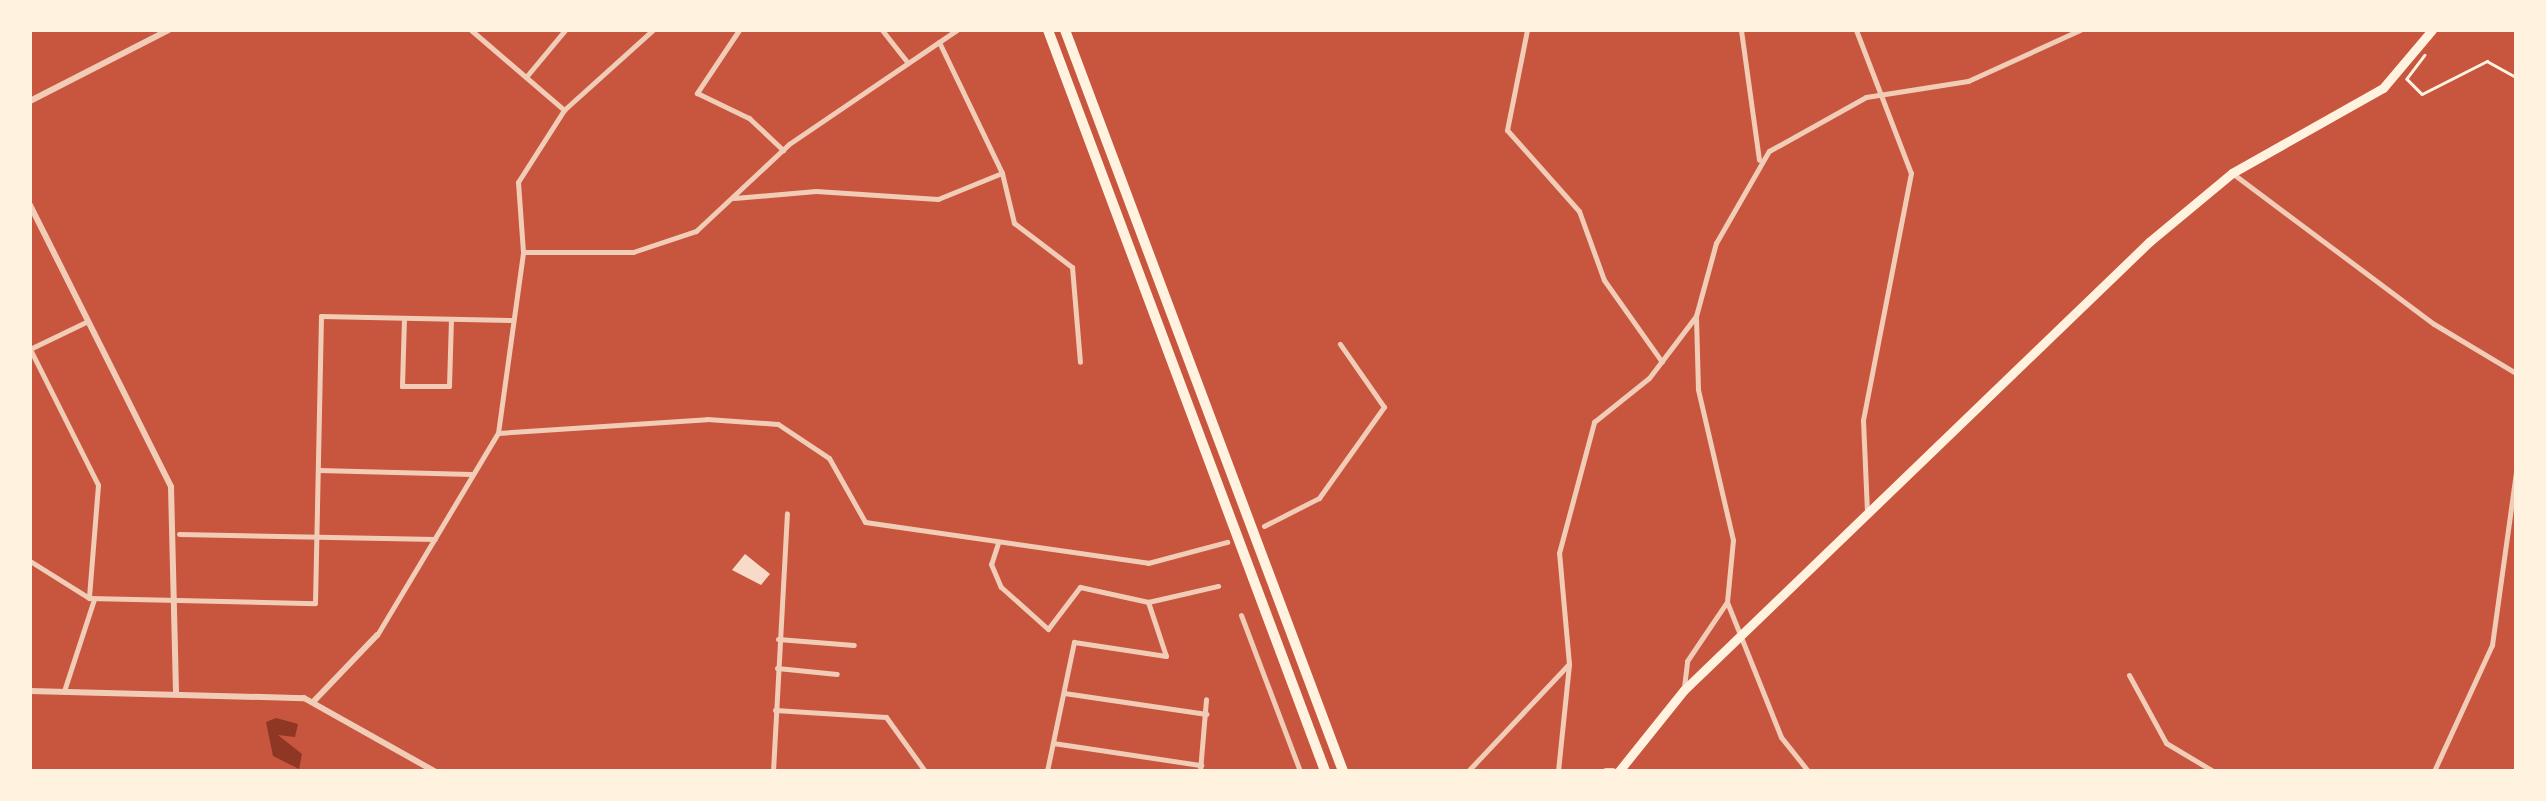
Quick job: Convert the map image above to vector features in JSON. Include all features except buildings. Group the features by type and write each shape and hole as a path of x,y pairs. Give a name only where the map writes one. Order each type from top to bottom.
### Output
{"highway":[{"path":"1048,30 1324,771"},
{"path":"1065,30 1343,771"}],"main road":[{"path":"1613,771 1684,690 2149,242 2232,173 2383,88 2429,31"}],"street":[{"path":"30,101 168,30"},
{"path":"471,30 564,110"},
{"path":"314,701 377,635 498,433 523,252 518,182 564,110 654,30"},
{"path":"739,30 697,94 749,118 783,150"},
{"path":"882,30 908,64"},
{"path":"523,252 633,252 696,231 783,150 957,30"},
{"path":"1526,30 1508,130 1578,211 1604,280 1662,362"},
{"path":"1740,30 1759,160"},
{"path":"1856,30 1883,92 1911,182 1863,420 1867,515"},
{"path":"1808,771 1781,737 1737,640 1727,602 1732,540 1703,435 1696,316 1716,242 1759,160 1883,92 1968,81 2080,30"},
{"path":"526,77 563,31"},
{"path":"939,42 1002,173 1014,223 1072,267 1080,362"},
{"path":"734,198 816,191 938,199 1002,173"},
{"path":"2232,173 2434,324 2516,373"},
{"path":"30,205 171,487 178,534 176,692"},
{"path":"30,561 92,598 315,603 320,316 511,320"},
{"path":"1558,771 1569,664 1560,553 1588,433 1662,362 1696,316"},
{"path":"404,318 402,386 449,386 451,320"},
{"path":"64,692 92,598 98,486 30,349 88,321"},
{"path":"1264,526 1319,498 1384,407 1340,344"},
{"path":"498,433 708,419 778,424 841,472 865,522 1155,563 1227,542"},
{"path":"318,470 470,474"},
{"path":"2434,771 2492,645 2516,472"},
{"path":"773,771 787,512"},
{"path":"178,534 435,539"},
{"path":"998,543 991,564 1002,587 1048,629 1080,587 1148,602 1218,586"},
{"path":"1048,771 1074,642 1166,656 1148,602"},
{"path":"1684,690 1687,661 1727,602"},
{"path":"1241,614 1300,771"},
{"path":"778,639 854,645"},
{"path":"1468,771 1569,664"},
{"path":"777,668 837,674"},
{"path":"2129,674 2150,722 2190,761 2213,771"},
{"path":"30,691 176,692 314,701 434,771"},
{"path":"1064,693 1206,714"},
{"path":"1053,743 1200,768 1206,699"},
{"path":"775,710 886,717 925,771"},
{"path":"2183,771 2190,761"}],"path":[{"path":"2430,46 2407,79 2422,94 2486,60 2516,77"}],"shaded area":[{"path":"276,718 298,724 295,737 278,735 302,754 299,769 273,756 266,722"}]}
